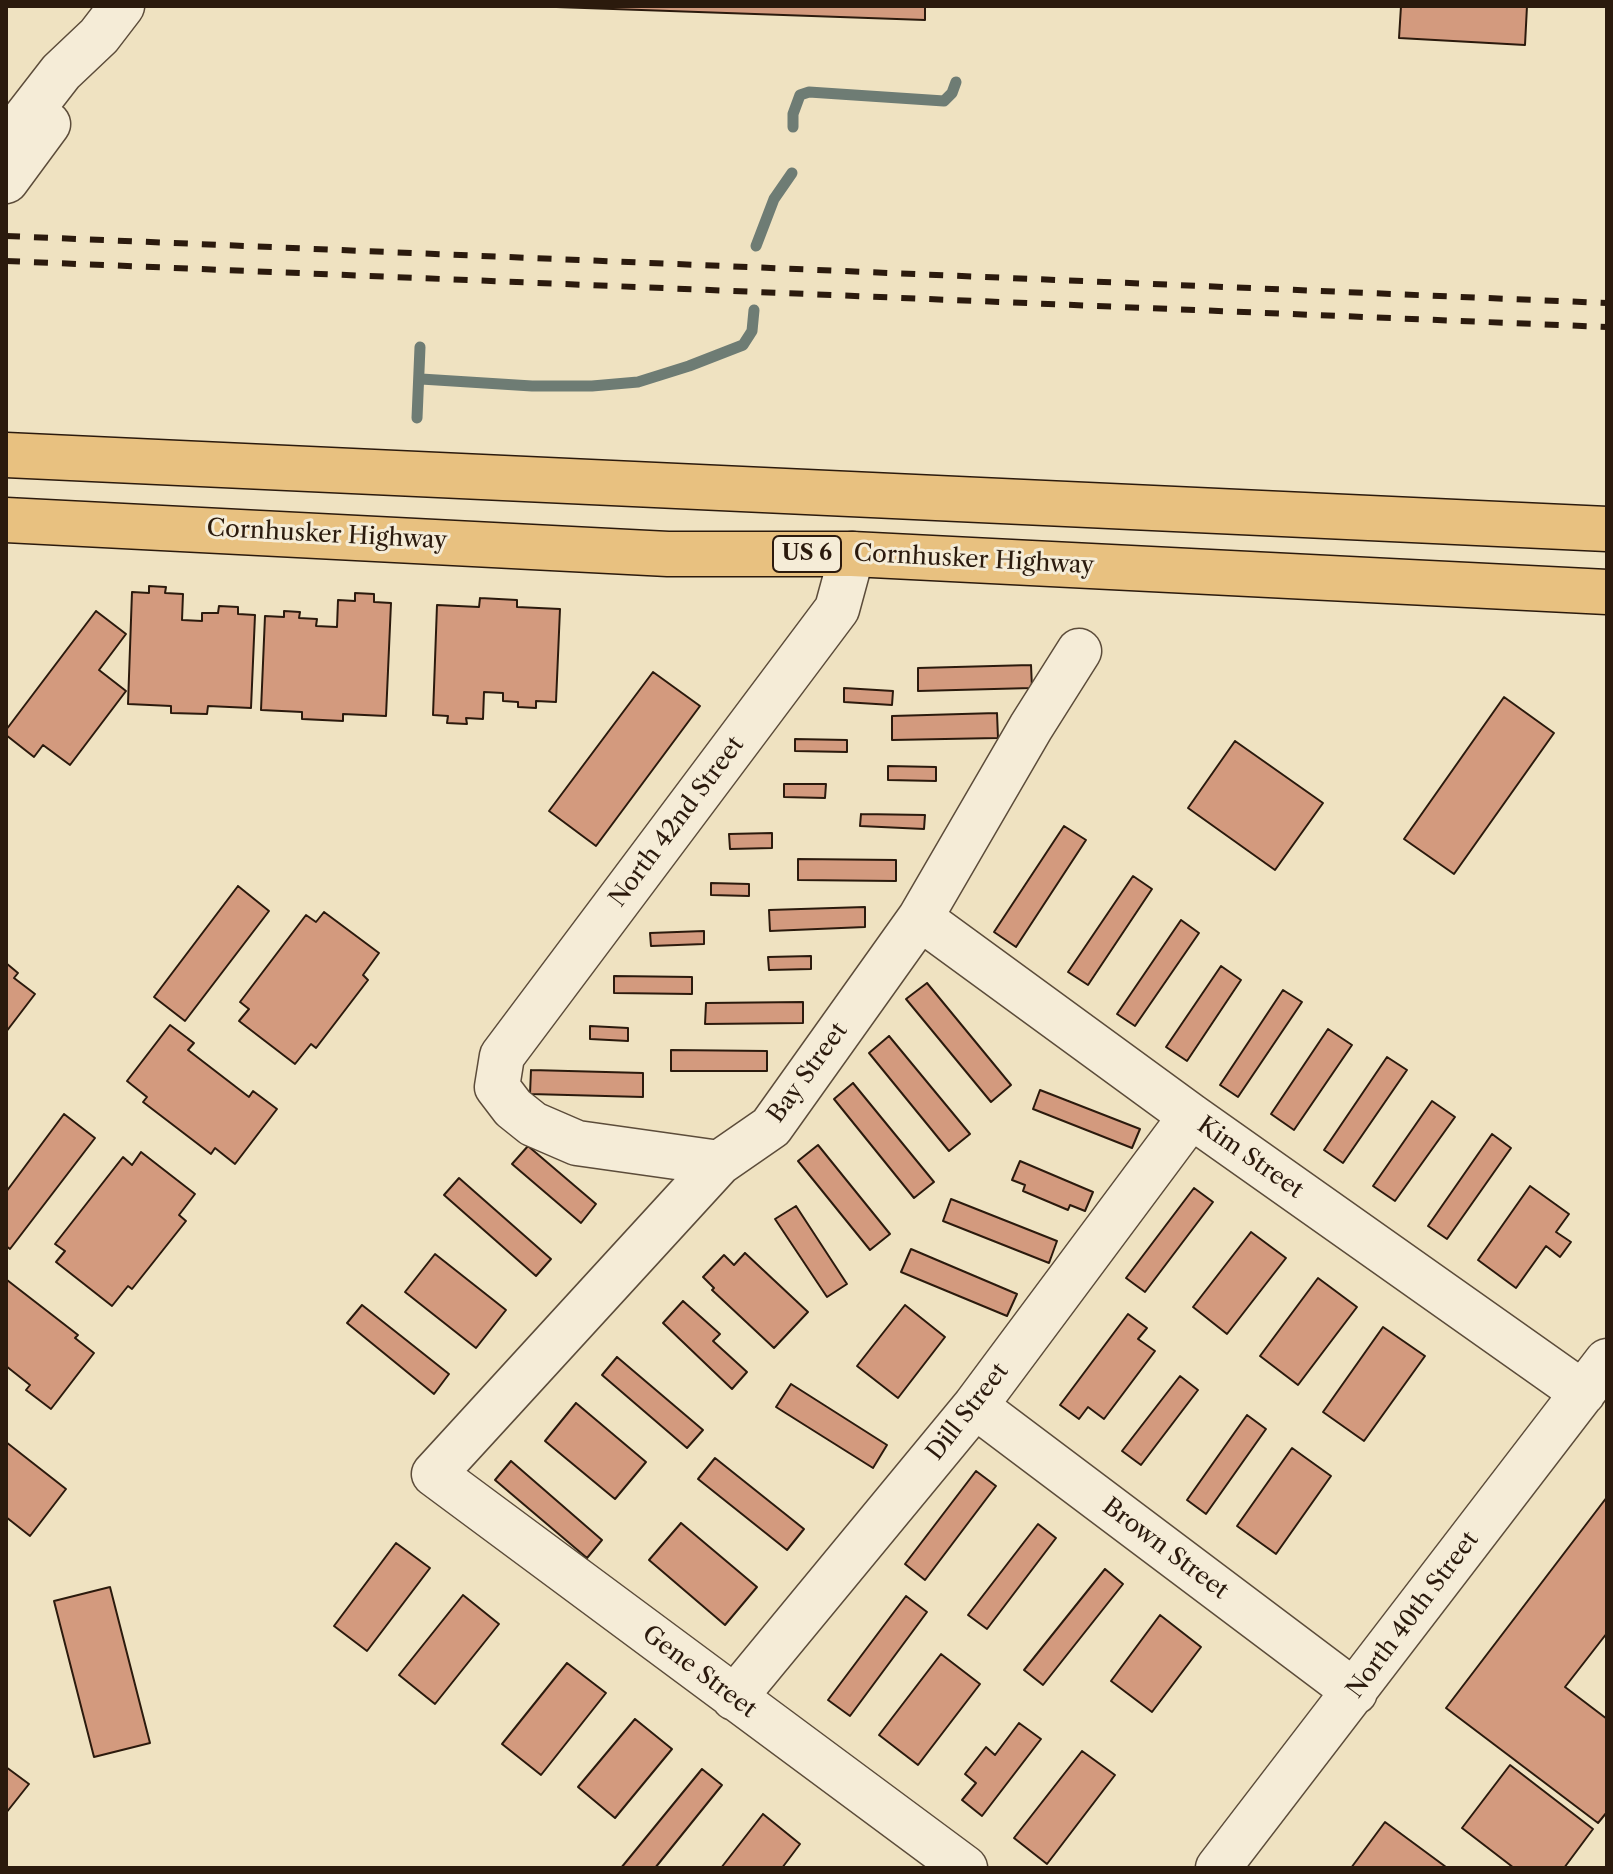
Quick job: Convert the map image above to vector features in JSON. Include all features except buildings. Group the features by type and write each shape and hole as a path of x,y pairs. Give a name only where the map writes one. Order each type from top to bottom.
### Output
{"main road":[{"path":"6,455 1607,529"},
{"name":"Cornhusker Highway","path":"6,520 668,554 852,554 1607,592"}],"street":[{"path":"6,143 61,72 110,21"},
{"path":"6,181 78,85 110,21"},
{"name":"North 42nd Street","path":"719,1163 577,1143 533,1124 513,1108 497,1087 502,1056 516,1033 837,609 852,554"},
{"name":"Bay Street","path":"434,1474 719,1163 771,1127 920,918 1079,651"},
{"name":"Kim Street","path":"920,918 1191,1116 1595,1377"},
{"name":"Dill Street","path":"734,1698 975,1406 1191,1116"},
{"name":"North 40th Street","path":"1218,1868 1595,1377"},
{"name":"Brown Street","path":"975,1406 1355,1692"},
{"name":"Gene Street","path":"434,1474 965,1868"}],"waterway":[{"path":"793,127 793,114 800,95 809,92 944,101 952,93 956,82"},
{"path":"756,246 774,199 792,173"},
{"path":"421,379 532,386 638,382 743,345 752,331 754,310"},
{"path":"417,418 420,347"}],"railway":[{"path":"6,236 1607,303"},
{"path":"6,261 1607,327"}]}
